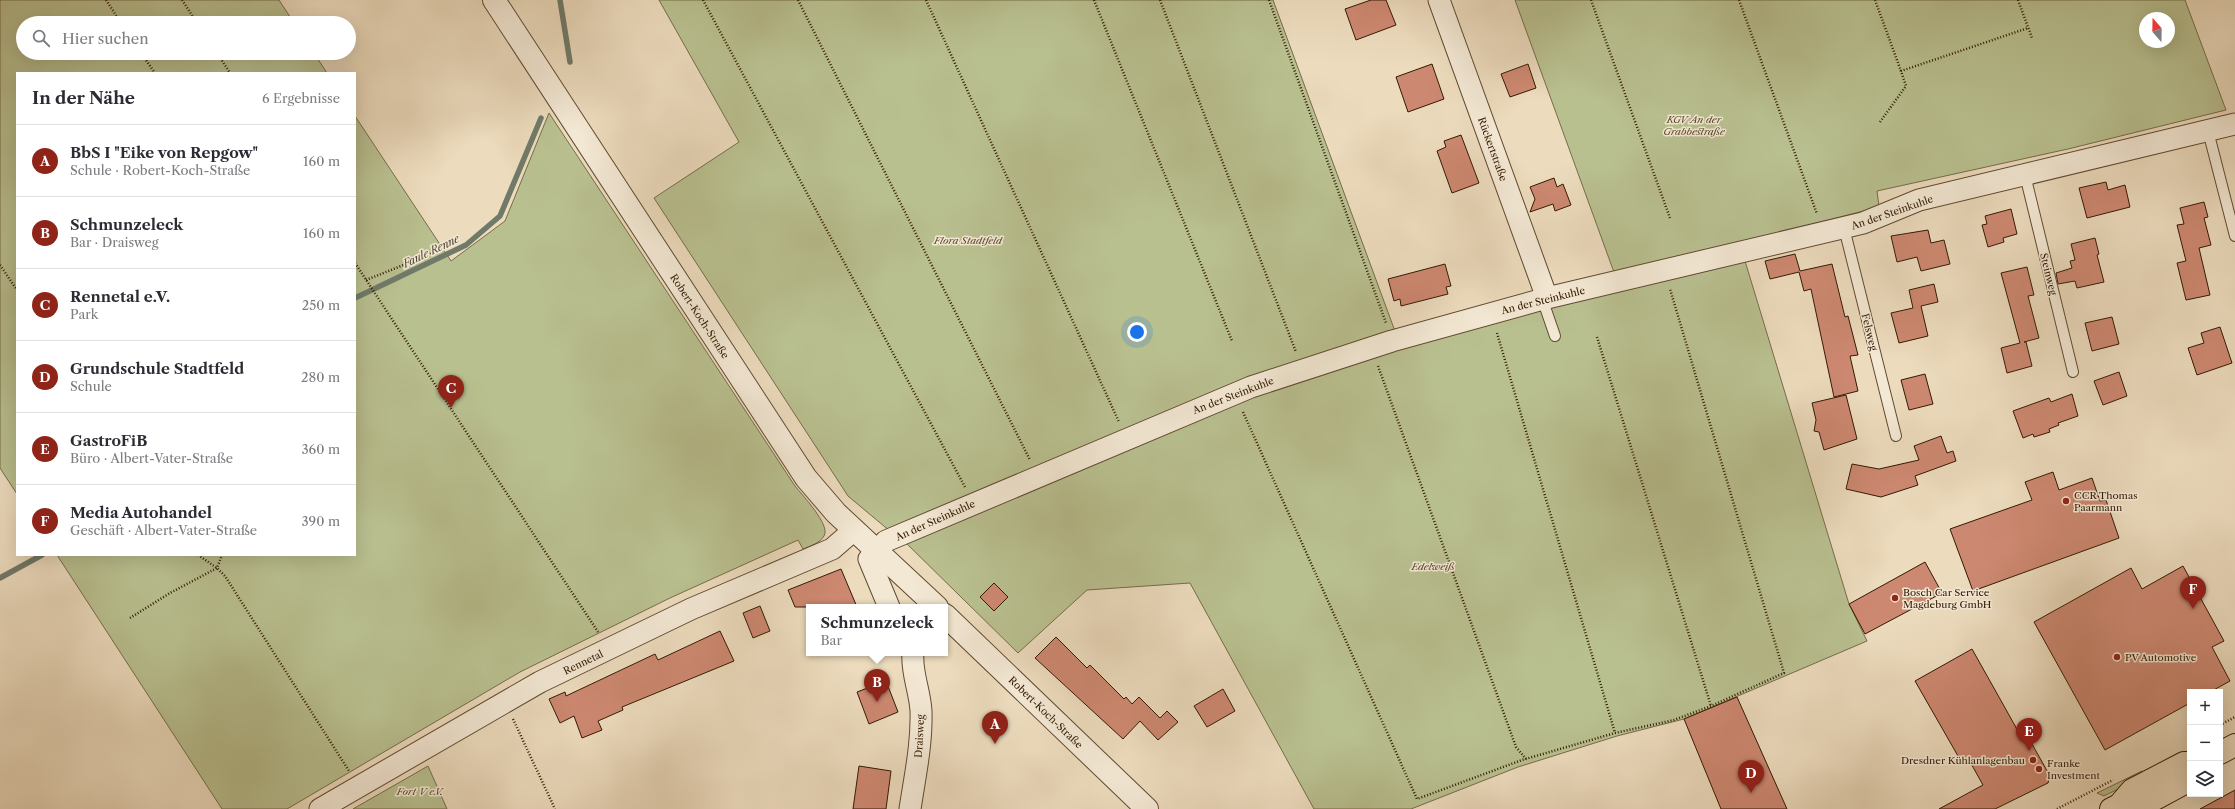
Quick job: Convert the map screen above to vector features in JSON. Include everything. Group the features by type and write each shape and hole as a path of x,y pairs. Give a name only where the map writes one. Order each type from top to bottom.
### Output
{"main road":[{"path":"2223,751 2235,745"},
{"path":"2115,807 2132,790 2184,763 2187,763"},
{"path":"2115,807 2142,806 2187,782"}],"street":[{"name":"Robert-Koch-Straße","path":"494,0 799,468 823,499 876,551 934,604"},
{"name":"Rückertstraße","path":"1439,0 1547,298"},
{"name":"An der Steinkuhle","path":"876,551 886,541 973,502 1250,387 1302,369 1392,341 1547,298 1863,223 1919,200 2235,124"},
{"name":"Rennetal","path":"320,809 540,682 691,609 832,549 854,530"},
{"path":"876,551 870,559 888,604"},
{"name":"Robert-Koch-Straße","path":"950,624 1147,809"},
{"name":"Draisweg","path":"910,809 921,727 919,695 911,656"}],"lane":[{"path":"2208,131 2235,236"},
{"name":"Steinweg","path":"2025,175 2073,372"},
{"name":"Felsweg","path":"1844,228 1896,436"},
{"path":"1547,298 1545,307 1555,336"}],"path":[{"path":"106,0 116,16"},
{"path":"182,0 193,16"},
{"path":"703,0 973,502"},
{"path":"798,0 1038,476"},
{"path":"926,0 1127,438"},
{"path":"1094,0 1232,341"},
{"path":"1160,0 1302,369"},
{"path":"1269,0 1392,341"},
{"path":"1591,0 1670,218"},
{"path":"1739,0 1824,232"},
{"path":"1875,0 1906,86 1880,122"},
{"path":"2018,0 2032,38"},
{"path":"1901,71 2028,28"},
{"path":"146,60 154,72"},
{"path":"222,60 229,72"},
{"path":"366,280 441,250 453,238"},
{"path":"0,264 16,288"},
{"path":"356,265 598,631"},
{"path":"1241,407 1417,799 1526,759 1615,733 1674,720 1711,706 1784,673 1669,286"},
{"path":"1495,328 1615,733"},
{"path":"1597,337 1711,706"},
{"path":"1377,363 1516,747 1526,759"},
{"path":"199,556 217,568 252,618 349,772"},
{"path":"130,618 170,593 217,568 222,556"},
{"path":"512,716 555,809"},
{"path":"2223,723 2235,717"}],"green space":[{"path":"0,0 279,0 289,16 16,16 16,60 319,60 326,72 16,72 16,492 0,468"},
{"name":"Flora Stadtfeld","path":"659,0 1273,0 1396,334 891,532 848,496 654,198 739,142"},
{"name":"KGV An der Grabbestraße","path":"1515,0 2185,0 2226,110 2068,149 1877,191 1879,207 1615,275"},
{"path":"549,113 795,486 820,518 825,531 824,536 817,542 803,549 798,540 670,598 520,672 287,809 222,809 58,556 356,556 356,118 451,261 505,221"},
{"name":"Edelweiß","path":"1745,261 1849,604 1867,641 1684,719 1617,736 1518,767 1411,809 1314,809 1190,583 1087,590 1018,653 904,541 1238,400 1374,356 1493,321"},
{"name":"Fort V e.V.","path":"428,766 447,809 353,809"},
{"path":"2142,771 2143,777 2104,796 2097,793"}],"building":[{"path":"1371,0 1386,0 1396,25 1356,40 1345,9"},
{"path":"1432,64 1444,99 1408,112 1396,77"},
{"path":"1528,64 1536,88 1510,97 1501,74"},
{"path":"1461,135 1479,183 1452,193 1437,151 1446,147 1444,141"},
{"path":"1554,178 1557,187 1563,184 1571,205 1555,211 1553,204 1530,212 1535,199 1530,187"},
{"path":"2106,182 2108,190 2125,185 2130,207 2087,218 2079,188"},
{"path":"2204,202 2208,217 2204,218 2211,245 2199,248 2210,295 2186,300 2177,263 2186,261 2177,225 2184,224 2180,208"},
{"path":"2011,209 2017,234 2003,238 2004,242 1988,247 1982,225 1987,224 1985,216"},
{"path":"1928,230 1931,243 1944,240 1950,264 1921,271 1917,257 1897,262 1891,236"},
{"path":"2095,238 2099,254 2097,255 2104,282 2077,288 2075,281 2058,284 2056,273 2072,268 2070,261 2075,260 2071,244"},
{"path":"1795,254 1800,271 1832,264 1845,317 1848,316 1858,355 1850,356 1858,391 1834,397 1811,289 1804,291 1799,272 1770,279 1765,261"},
{"path":"1445,264 1451,286 1446,287 1448,294 1401,306 1400,299 1394,301 1388,279"},
{"path":"2027,267 2034,295 2028,296 2039,338 2024,342 2026,342 2032,366 2007,373 2001,348 2020,343 2001,273"},
{"path":"1934,284 1938,302 1921,306 1928,336 1899,343 1891,313 1913,308 1909,290"},
{"path":"2112,317 2119,344 2092,351 2085,323"},
{"path":"2220,327 2232,363 2197,375 2188,348 2204,343 2201,333"},
{"path":"2119,372 2127,396 2103,405 2094,381"},
{"path":"1925,374 1933,404 1909,410 1901,380"},
{"path":"2072,394 2078,416 2058,423 2059,425 2049,429 2050,432 2034,437 2033,434 2023,438 2013,411 2049,398 2051,402"},
{"path":"1846,395 1857,439 1824,450 1819,432 1814,431 1816,420 1812,403"},
{"path":"1941,436 1947,453 1953,451 1956,461 1915,476 1918,485 1881,497 1846,489 1852,464 1879,469 1919,460 1914,446"},
{"path":"2053,472 2059,490 2092,478 2100,501 2106,500 2119,538 1973,591 1950,529 2032,500 2025,482"},
{"name":"Bosch Car Service Magdeburg GmbH","path":"1925,562 1942,593 1865,634 1849,604"},
{"name":"PV Automotive","path":"2183,566 2224,641 2212,647 2230,681 2215,689 2187,689 2187,705 2105,750 2034,622 2131,568 2142,589"},
{"path":"841,569 856,604 806,604 806,607 795,607 788,590"},
{"path":"994,583 1008,597 994,611 980,597"},
{"path":"760,606 770,631 753,638 743,613"},
{"path":"720,631 734,661 622,707 623,710 598,721 602,730 582,738 574,716 560,723 549,699 565,692 566,696 655,654 658,660"},
{"path":"1056,637 1087,668 1090,665 1124,699 1126,697 1132,704 1139,697 1160,718 1167,711 1178,722 1158,740 1140,721 1123,739 1035,658"},
{"path":"1972,649 2018,731 2023,728 2050,776 2048,783 1995,809 1939,809 1983,785 1969,760 1962,763 1915,681"},
{"path":"886,681 898,712 869,724 857,692"},
{"path":"1223,689 1235,711 1207,727 1194,706"},
{"path":"1737,697 1787,809 1721,809 1684,719"},
{"path":"859,766 891,771 886,809 853,809"},
{"path":"2235,790 2235,809 2200,809 2223,797"}],"waterway":[{"name":"Faule Renne","path":"560,0 570,62"},
{"name":"Faule Renne","path":"356,298 466,245 500,216 541,118"},
{"name":"Faule Renne","path":"0,578 40,556"}],"place":[{"name":"Rennetal e.V.","path":"451,408"},
{"name":"CCR Thomas Paarmann","path":"2066,501"},
{"name":"Bosch Car Service Magdeburg GmbH","path":"1895,598"},
{"name":"Media Autohandel","path":"2193,609"},
{"name":"PV Automotive","path":"2117,657"},
{"name":"Schmunzeleck","path":"877,702"},
{"name":"BbS I \"Eike von Repgow\"","path":"995,744"},
{"name":"GastroFiB","path":"2029,751"},
{"name":"Dresdner Kühlanlagenbau","path":"2033,760"},
{"name":"Franke Investment","path":"2039,769"},
{"name":"Grundschule Stadtfeld","path":"1751,793"}]}
